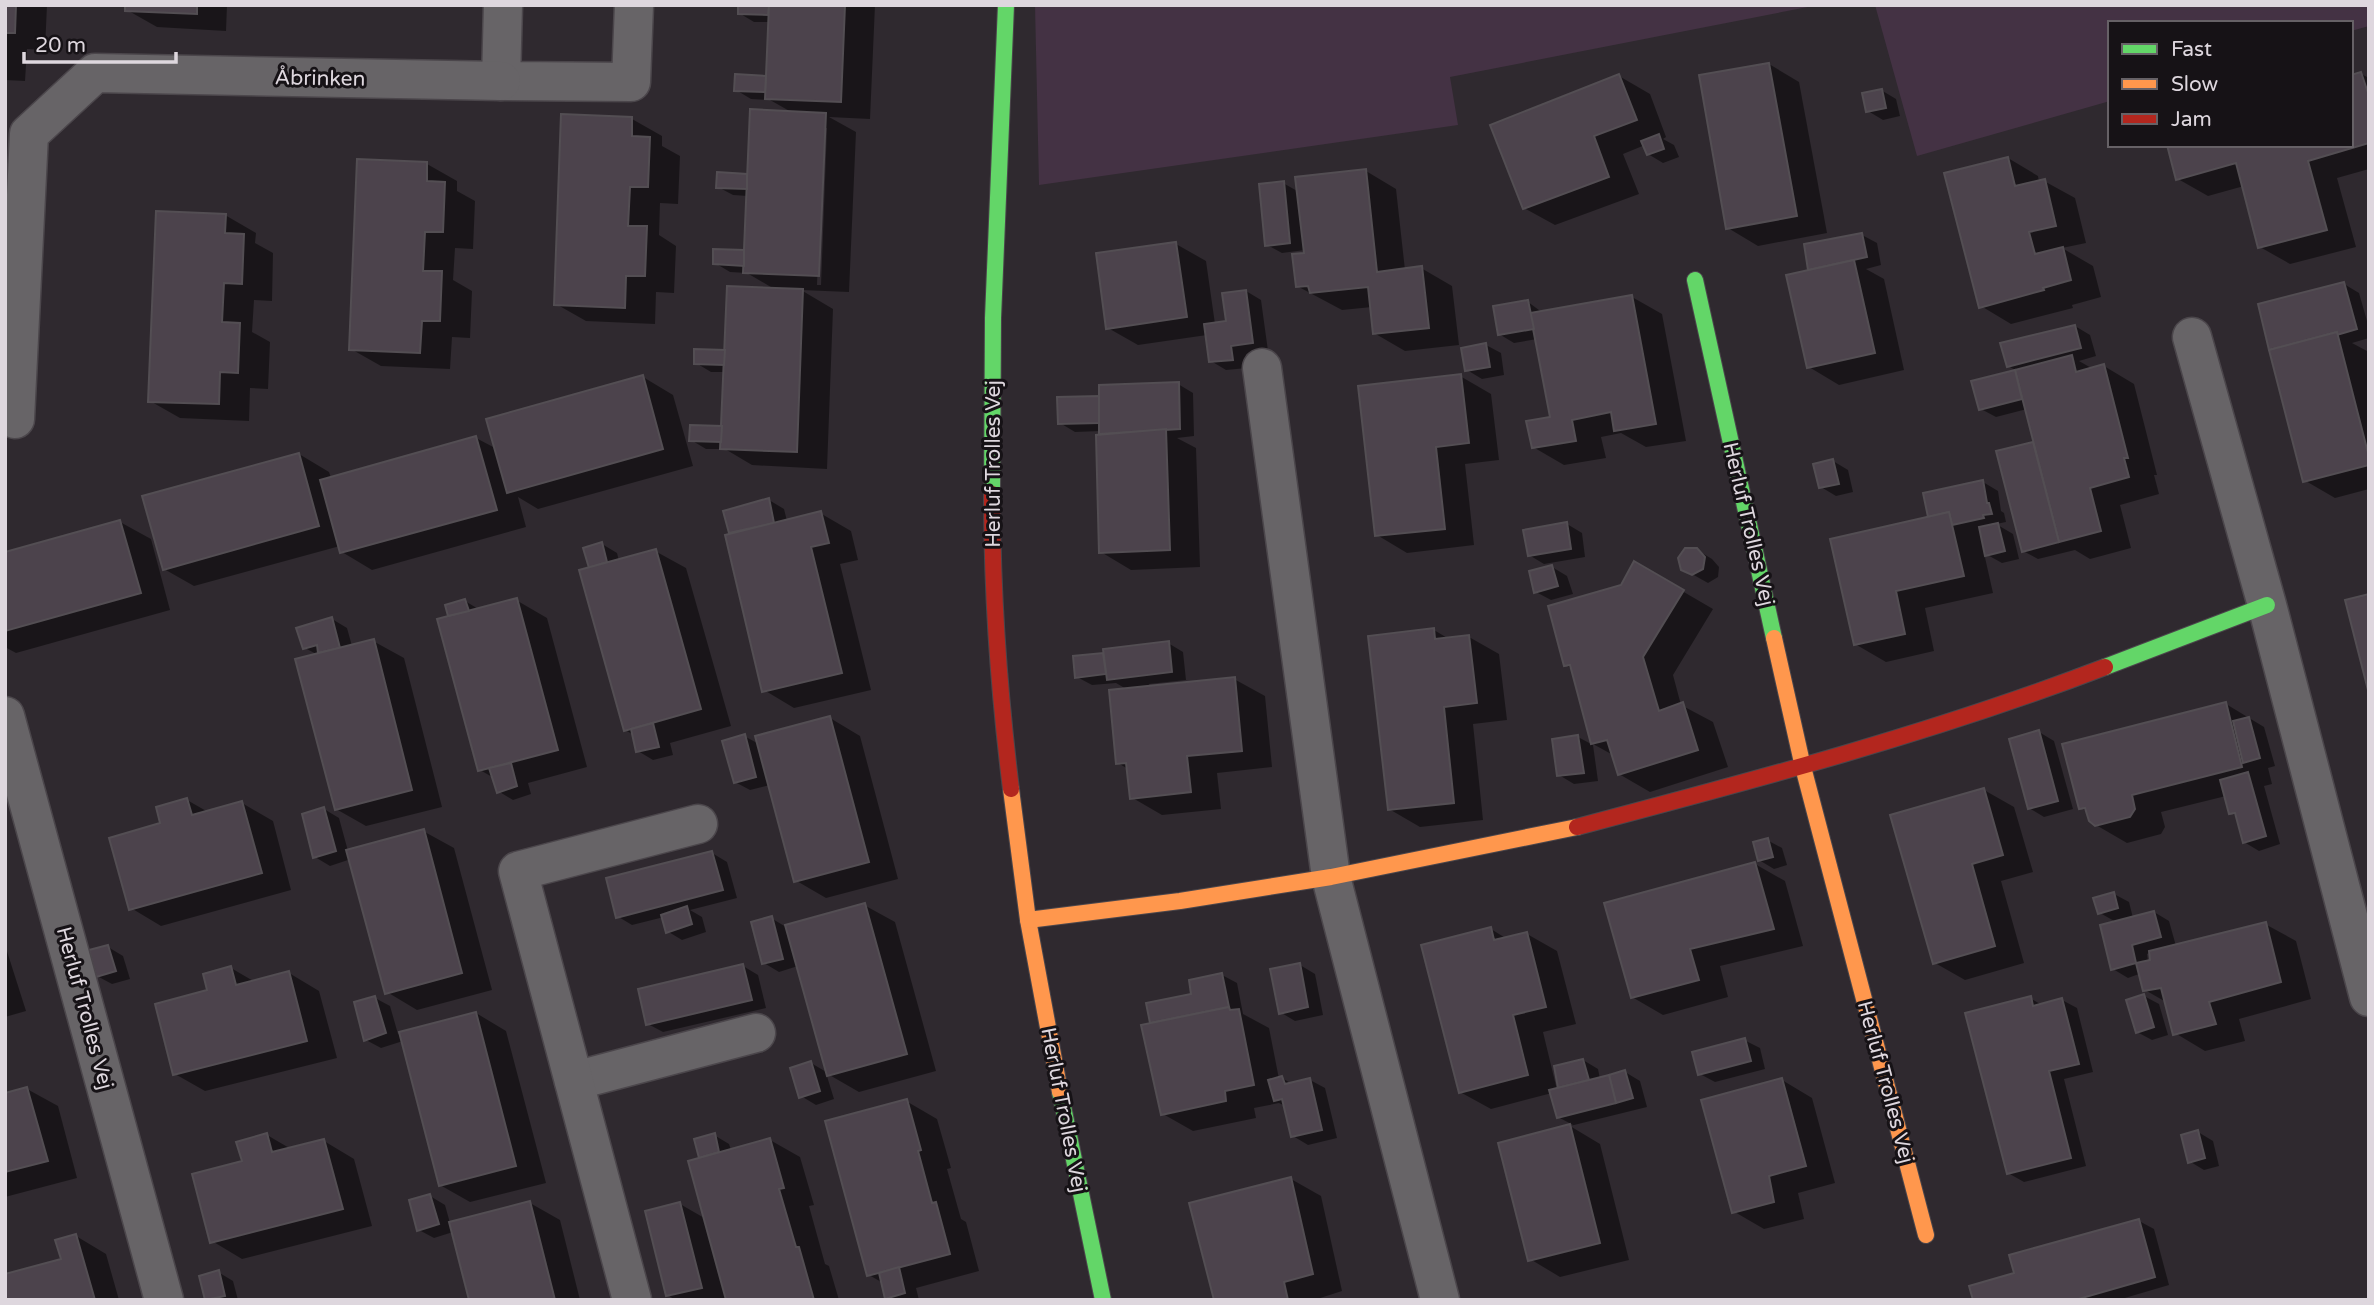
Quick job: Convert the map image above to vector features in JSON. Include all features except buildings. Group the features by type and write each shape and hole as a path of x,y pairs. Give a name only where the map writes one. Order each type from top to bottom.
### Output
{"street":[{"path":"501,81 503,5"},
{"name":"Åbrinken","path":"15,419 29,134 95,73 631,82 634,5"},
{"name":"Herluf Trolles Vej","path":"1006,5 993,318 992,542 1005,740 1028,920 1064,1116 1103,1300"},
{"name":"Herluf Trolles Vej","path":"1695,280 1803,767 1926,1235"},
{"path":"2192,337 2267,605 2369,997"},
{"path":"1262,368 1331,877 1440,1300"},
{"path":"1028,920 1180,901 1331,877 1569,829 1803,767 2037,692 2267,605"},
{"name":"Herluf Trolles Vej","path":"5,716 164,1300"},
{"path":"632,1300 519,871 698,824"},
{"path":"574,1081 756,1033"}],"shaded area":[{"path":"1035,5 1818,5 1450,77 1458,125 1039,185"},
{"path":"1875,5 2369,5 2369,26 2353,30 2353,21 2108,21 2108,102 1917,156"}],"traffic: fast":[{"path":"992,494 993,318 1006,5"},
{"path":"1695,280 1774,638"},
{"path":"2105,667 2267,605"},
{"path":"1060,1092 1103,1300"}],"traffic: slow":[{"path":"1774,638 1803,767 1926,1235"},
{"path":"1011,789 1028,920 1060,1092"},
{"path":"1028,920 1180,901 1331,877 1577,827"}],"traffic: jam":[{"path":"992,494 997,642 1011,789"},
{"path":"1577,827 1909,734 2105,667"}]}
